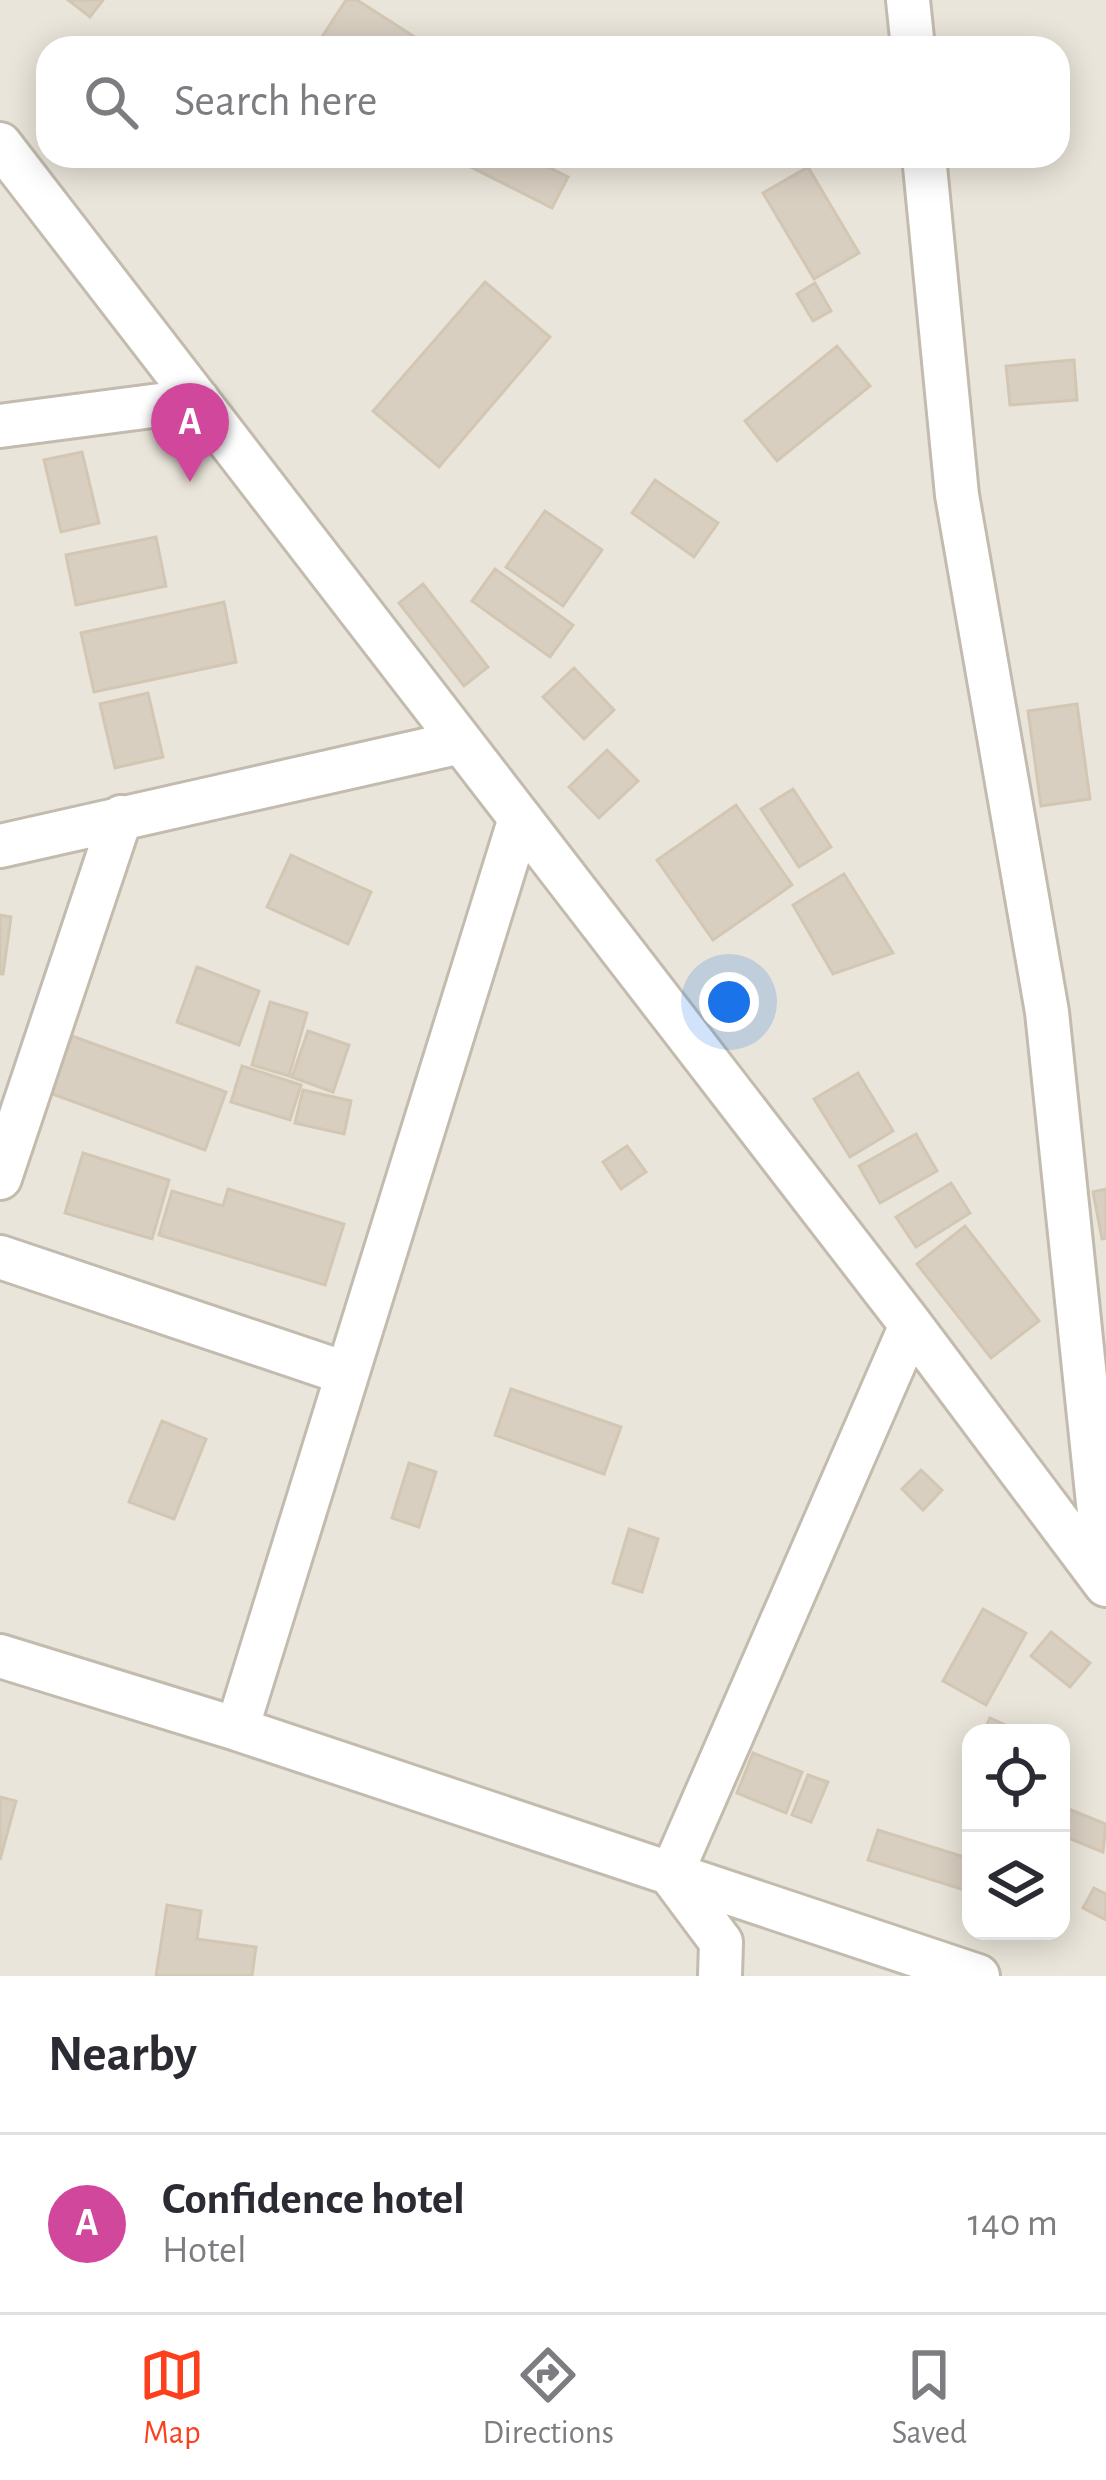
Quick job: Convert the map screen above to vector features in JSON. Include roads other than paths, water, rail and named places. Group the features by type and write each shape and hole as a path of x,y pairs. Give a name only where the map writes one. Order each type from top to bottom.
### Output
{"street":[{"path":"908,0 912,36"},
{"path":"0,144 1106,1582"},
{"path":"924,168 957,495 1047,1012 1106,1582"},
{"path":"0,426 197,400"},
{"path":"0,846 461,742"},
{"path":"0,1178 121,817"},
{"path":"237,1729 520,818"},
{"path":"0,1257 345,1373"},
{"path":"671,1875 910,1324"},
{"path":"0,1656 237,1729 978,1976"},
{"path":"671,1875 721,1942 720,1976"}],"place":[{"name":"Confidence hotel","path":"190,482"}]}
